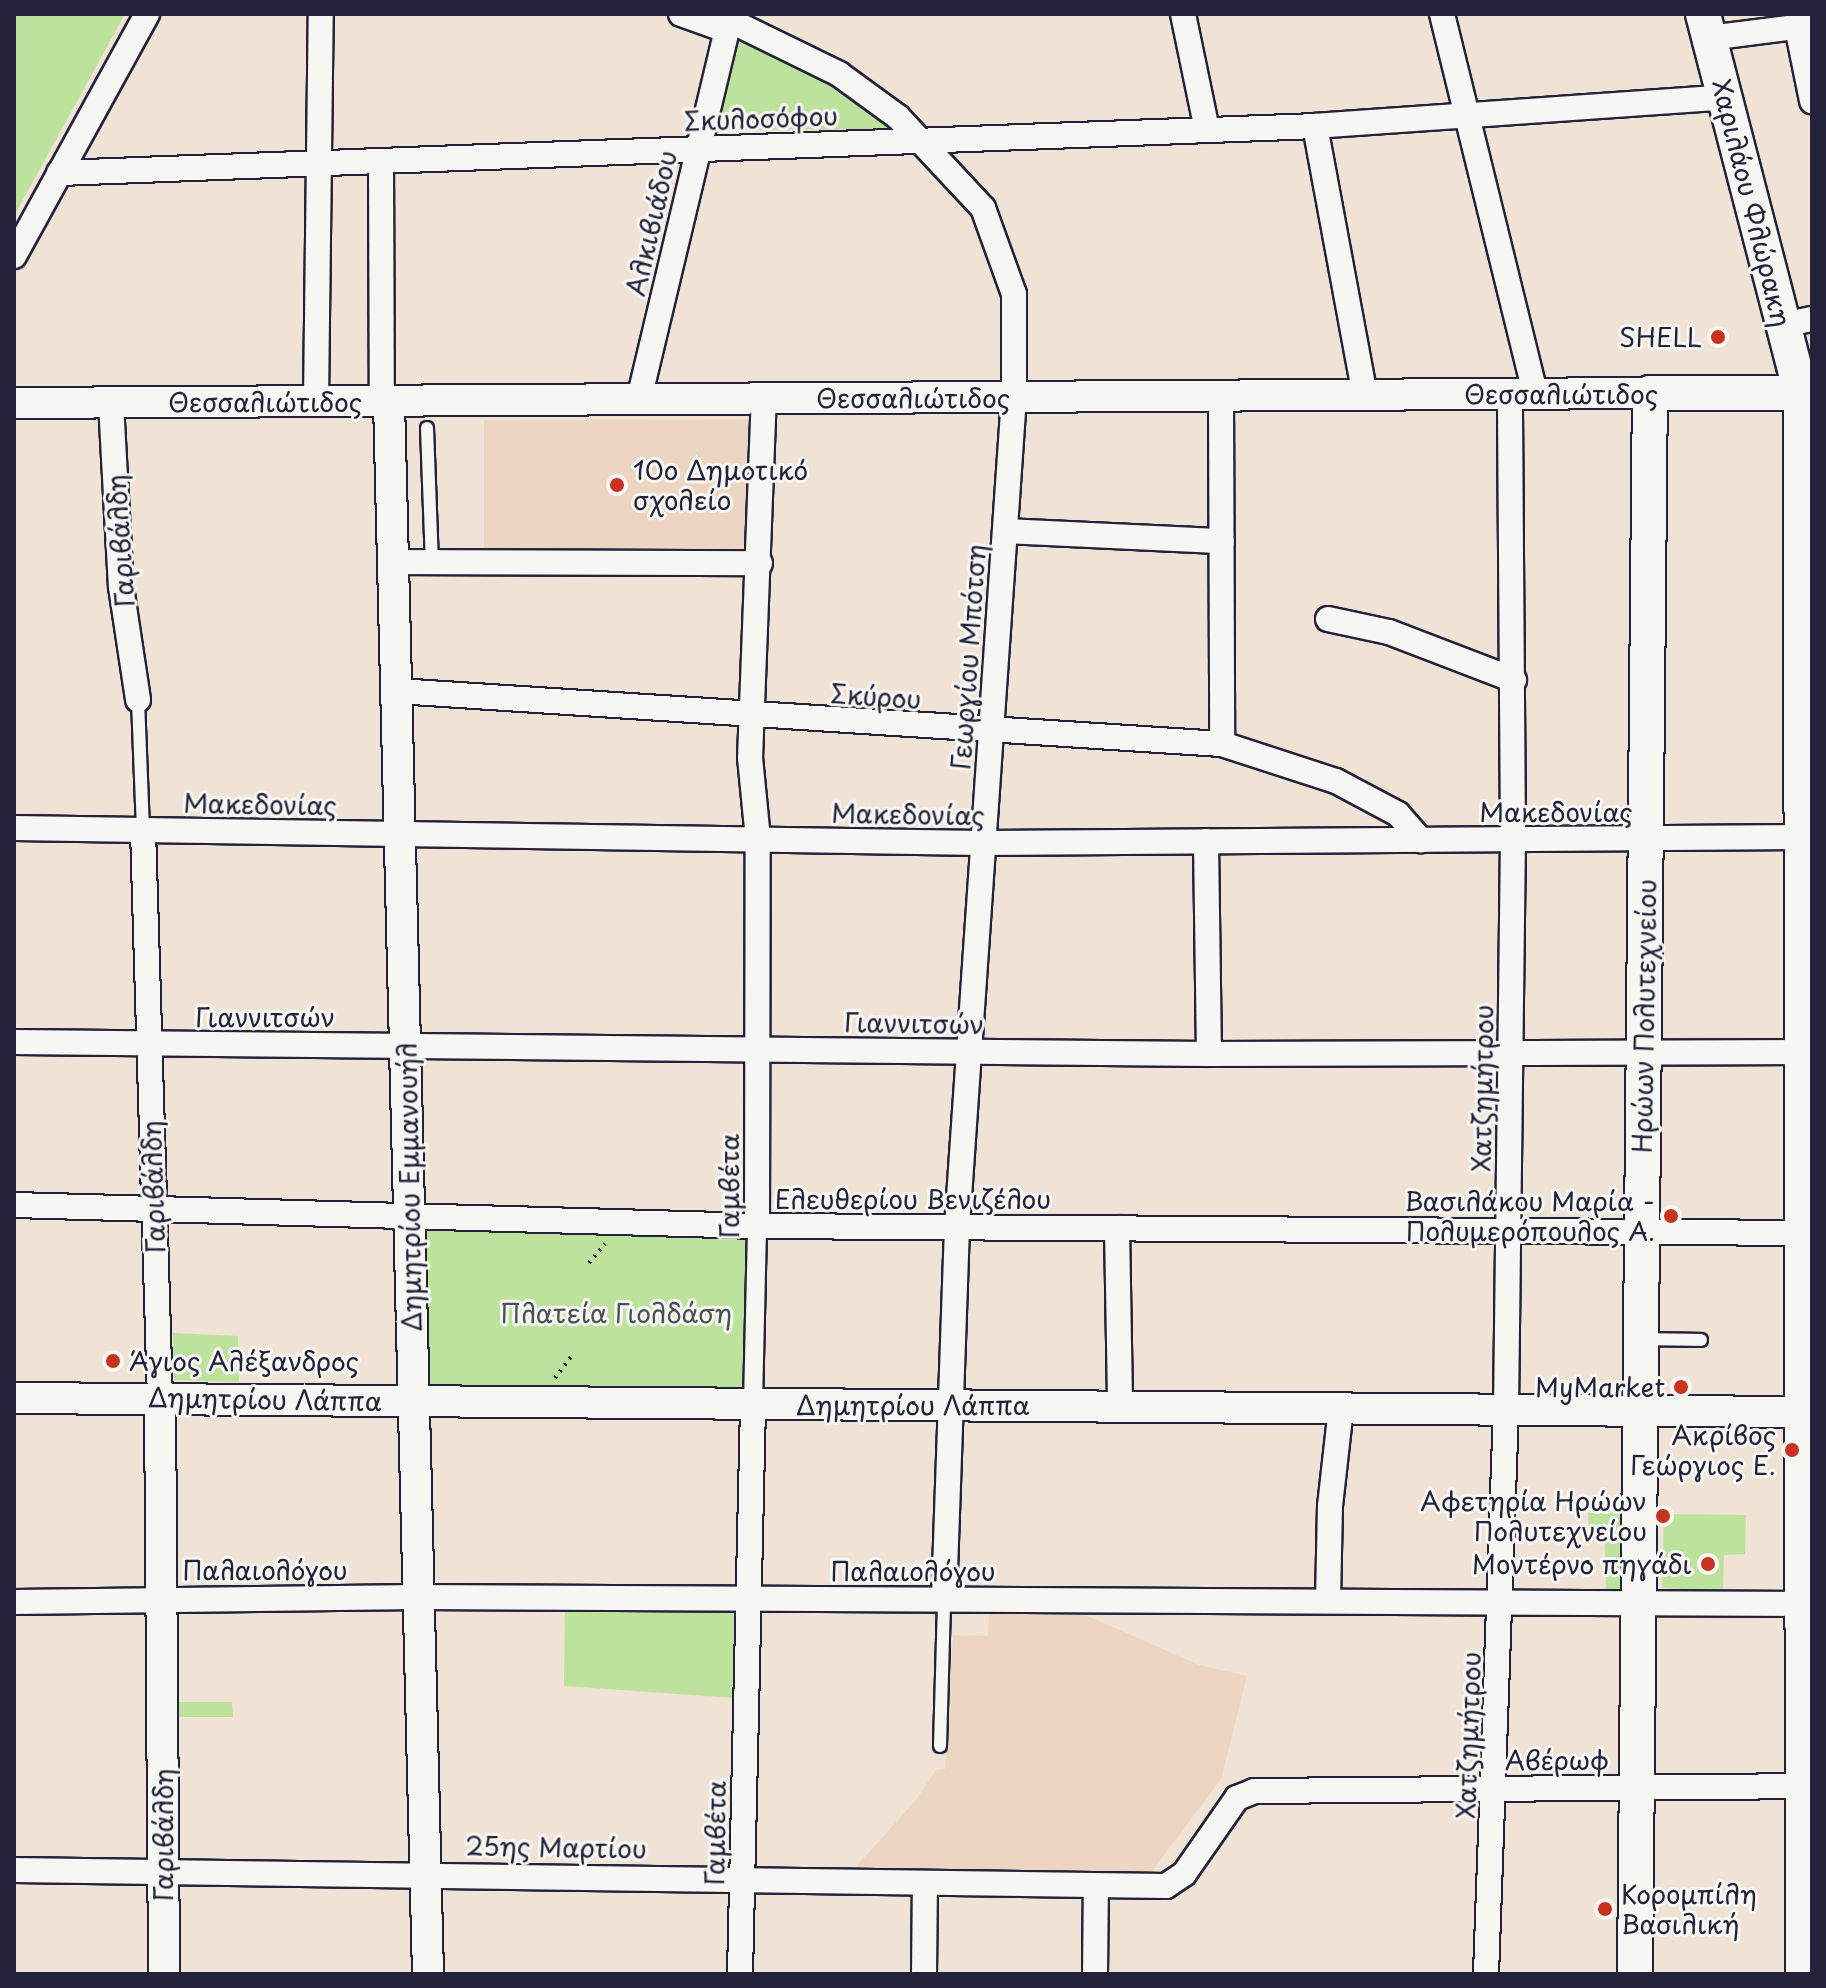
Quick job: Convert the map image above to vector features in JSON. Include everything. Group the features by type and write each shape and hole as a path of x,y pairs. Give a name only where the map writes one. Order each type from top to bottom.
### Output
{"main road":[{"name":"Χαριλάου Φλώρακη","path":"1706,26 1725,97 1798,322 1806,392 1807,647 1801,837 1807,1052 1807,1786 1803,1974"},
{"name":"Θεσσαλιώτιδος","path":"1650,393 1806,392"},
{"name":"Ηρώων Πολυτεχνείου","path":"1635,1974 1650,393"}],"street":[{"path":"16,248 147,14"},
{"path":"316,401 321,14"},
{"name":"Γεωργίου Μπότση","path":"681,14 728,22 847,78 921,139 970,191 998,239 1014,294 1014,397 1006,531 981,843 957,1227 944,1599"},
{"path":"1183,14 1207,130"},
{"name":"Χατζημήτρου","path":"1442,14 1523,394 1514,680 1502,1602 1486,1974"},
{"name":"Αλκιβιάδου","path":"639,399 728,22"},
{"path":"1706,26 1804,26 1812,101"},
{"name":"Σκυλοσόφου","path":"59,173 1315,126 1725,97"},
{"path":"1315,126 1365,395"},
{"path":"381,161 386,401"},
{"name":"Θεσσαλιώτιδος","path":"14,403 1650,393"},
{"path":"1221,396 1222,744"},
{"name":"Γαμβέτα","path":"740,1974 757,1226 758,839 752,716 764,399"},
{"name":"Δημητρίου Εμμανουήλ","path":"386,401 397,691 428,1974"},
{"name":"Γαριβάλδη","path":"111,403 121,587 138,700"},
{"name":"Γεωργίου Μπότση","path":"1006,531 1222,541"},
{"path":"393,562 760,563"},
{"path":"1328,619 1389,632 1514,680"},
{"name":"Σκύρου","path":"397,691 1222,744 1336,781 1398,814 1421,840"},
{"name":"Μακεδονίας","path":"14,828 981,843 1801,837"},
{"name":"Γαριβάλδη","path":"143,830 160,1398 164,1974"},
{"path":"1206,841 1209,1054"},
{"name":"Γιαννιτσών","path":"14,1042 1209,1054 1807,1052"},
{"name":"Ελευθερίου Βενιζέλου","path":"14,1205 757,1226 1807,1233"},
{"path":"1117,1228 1120,1406"},
{"name":"Δημητρίου Λάππα","path":"14,1398 1807,1412"},
{"path":"1328,1601 1330,1506 1341,1408"},
{"name":"Παλαιολόγου","path":"14,1602 419,1597 1807,1604"},
{"name":"Αβέρωφ","path":"1254,1791 1807,1786"},
{"name":"25ης Μαρτίου","path":"14,1870 1172,1884 1231,1805 1254,1791"},
{"path":"924,1974 925,1883"},
{"path":"1095,1974 1096,1885"}],"lane":[{"path":"427,428 432,562"},
{"name":"Γαριβάλδη","path":"138,700 143,830"},
{"path":"1641,1339 1701,1340"},
{"name":"Γεωργίου Μπότση","path":"940,1746 944,1599"}],"path":[{"path":"589,1263 606,1244 595,1234"},
{"path":"555,1378 573,1354"}],"shaded area":[{"name":"10ο Δημοτικό σχολείο","path":"750,419 749,550 484,550 484,420"},
{"path":"989,1610 1081,1613 1199,1665 1247,1676 1221,1779 1149,1875 853,1870 916,1800 936,1770 945,1769 953,1635 988,1636"}],"green space":[{"path":"14,14 125,14 14,216"},
{"path":"740,35 790,56 903,129 713,130"},
{"name":"Πλατεία Γιολδάση","path":"426,1223 752,1231 749,1400 426,1396"},
{"path":"173,1333 238,1336 239,1382 174,1380"},
{"path":"1627,1512 1628,1592 1606,1592 1605,1542 1589,1542 1588,1513"},
{"path":"1664,1514 1746,1515 1745,1554 1724,1555 1723,1591 1662,1588"},
{"path":"565,1601 739,1601 735,1698 564,1686"},
{"path":"179,1702 232,1702 233,1717 179,1717"}],"place":[{"name":"SHELL","path":"1718,337"},
{"name":"10ο Δημοτικό σχολείο","path":"617,485"},
{"name":"Βασιλάκου Μαρία - Πολυμερόπουλος Α.","path":"1671,1216"},
{"name":"Άγιος Αλέξανδρος","path":"113,1361"},
{"name":"MyMarket","path":"1681,1387"},
{"name":"Ακρίβος Γεώργιος Ε.","path":"1792,1450"},
{"name":"Αφετηρία Ηρώων Πολυτεχνείου","path":"1663,1516"},
{"name":"Μοντέρνο πηγάδι","path":"1708,1564"},
{"name":"Κορομπίλη Βασιλική","path":"1605,1909"}]}
